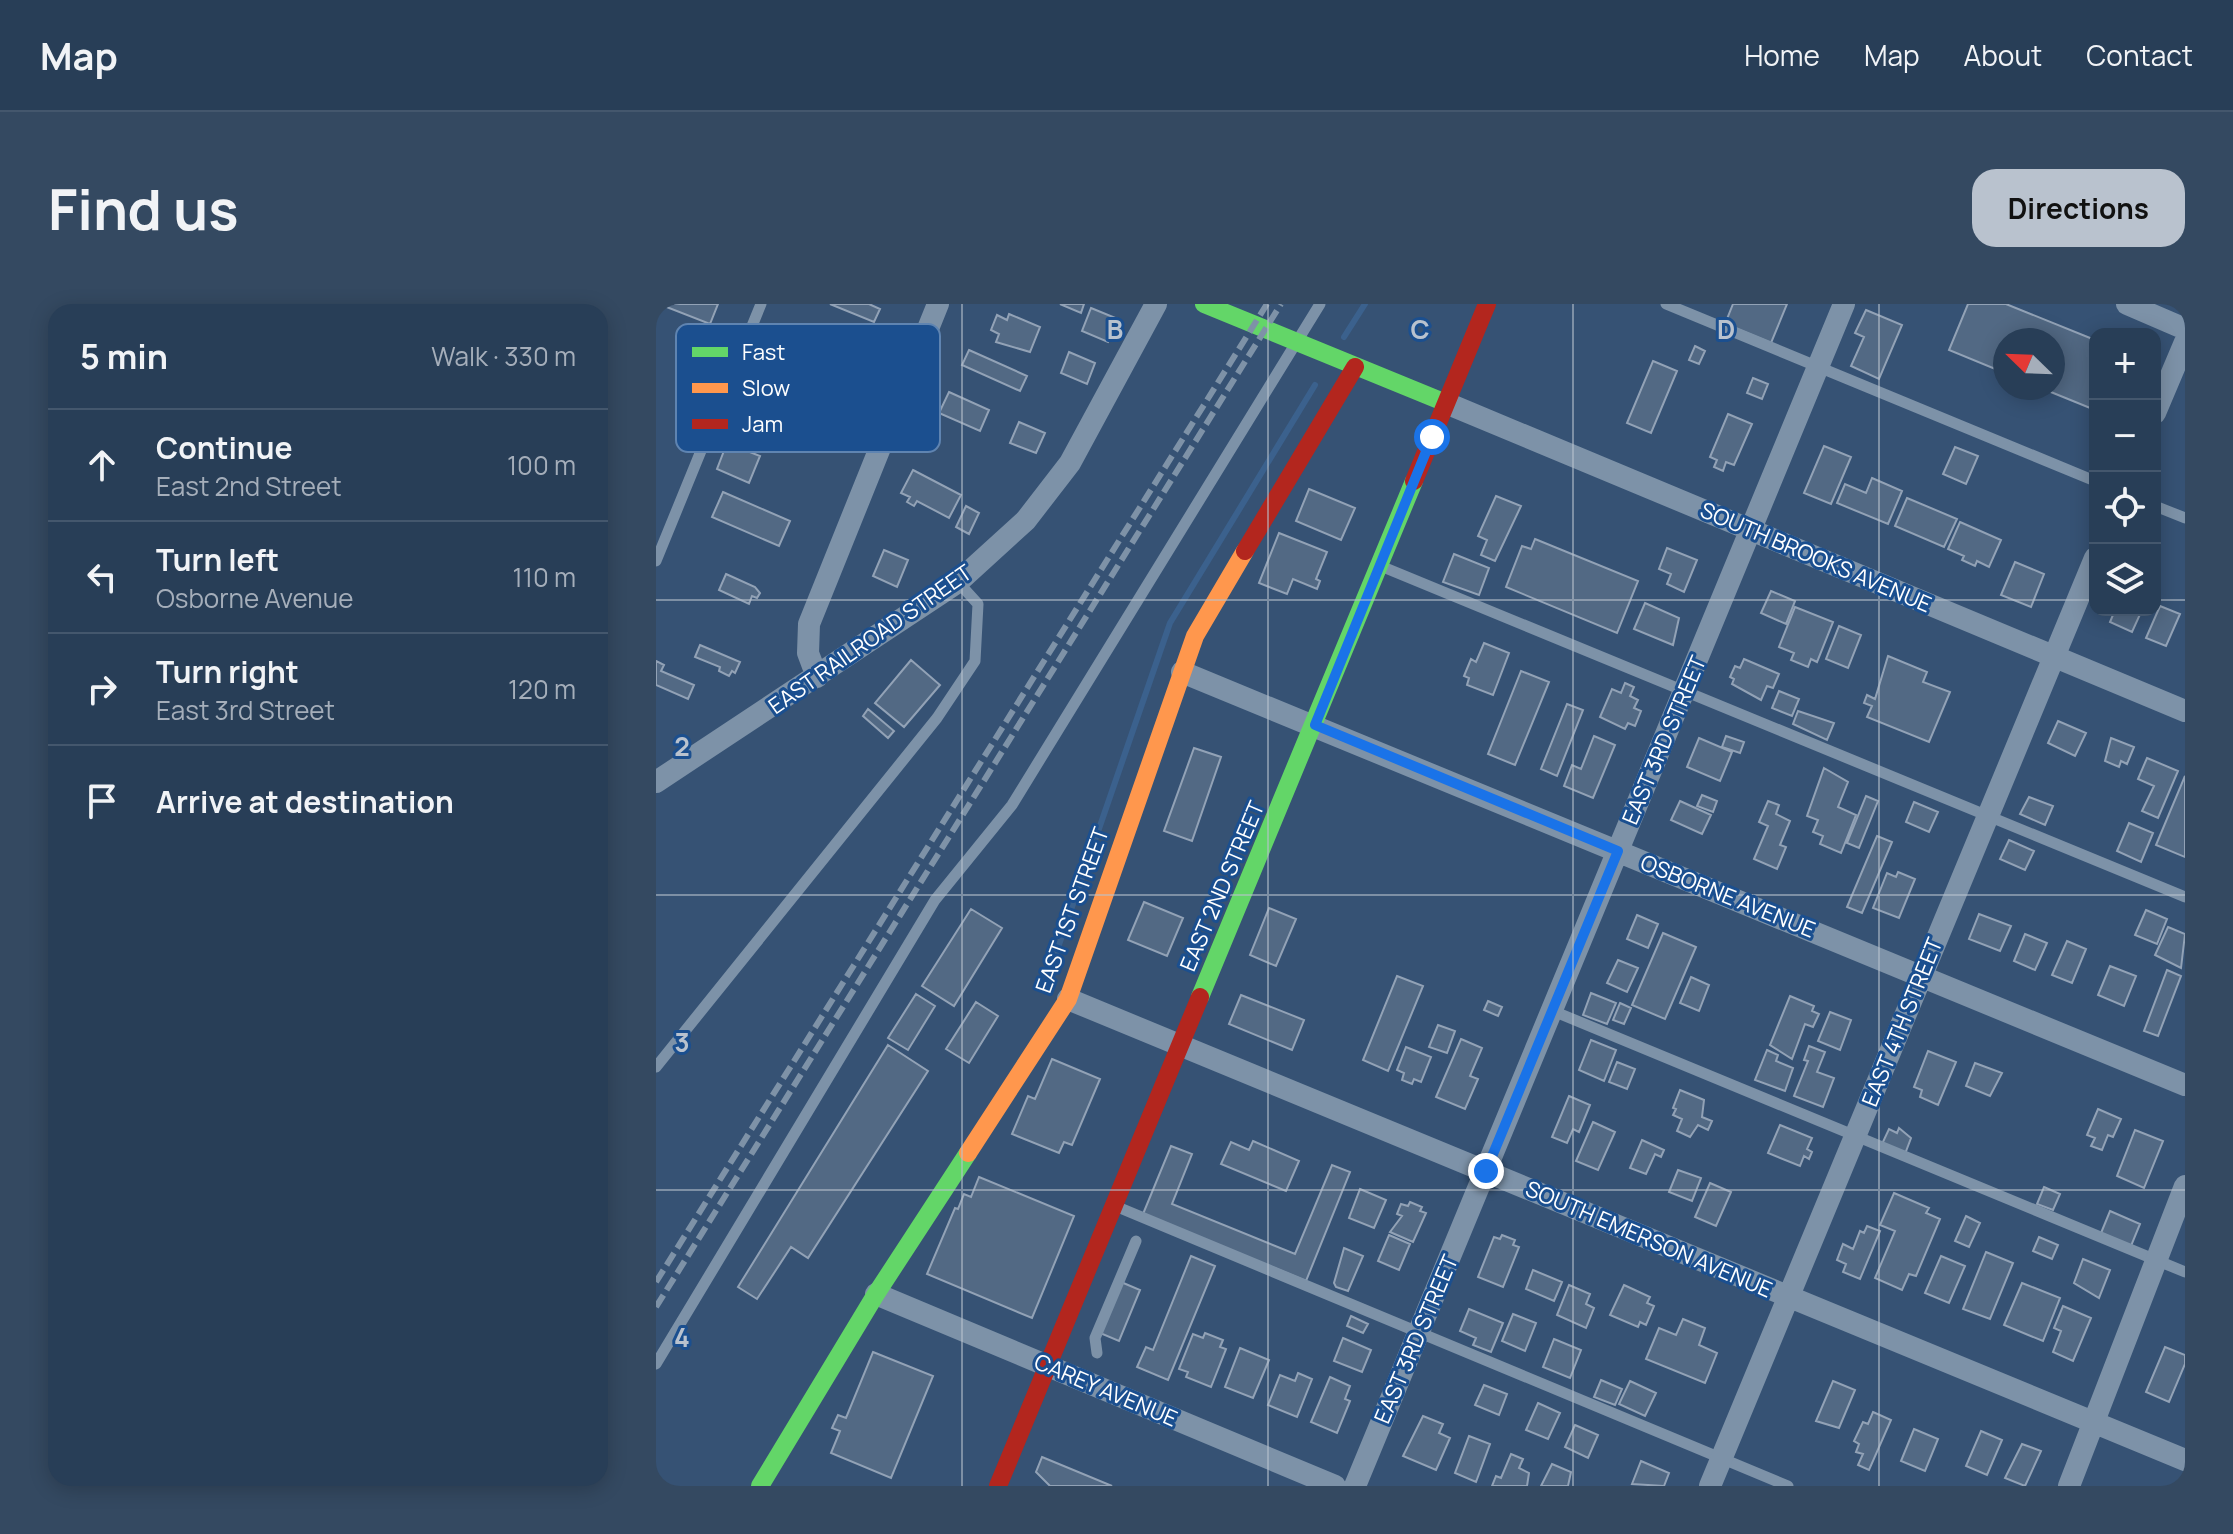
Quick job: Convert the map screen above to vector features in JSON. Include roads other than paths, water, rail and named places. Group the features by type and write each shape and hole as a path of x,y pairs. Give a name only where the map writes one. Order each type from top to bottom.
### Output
{"street":[{"path":"930,324 938,304"},
{"name":"EAST RAILROAD STREET","path":"656,782 958,582 1026,520 1070,463 1156,304"},
{"path":"1204,304 1446,403"},
{"name":"EAST 2ND STREET","path":"998,1486 1487,304"},
{"name":"EAST 3RD STREET","path":"1355,1486 1844,304"},
{"path":"2127,304 2185,329"},
{"path":"2160,400 2185,342"},
{"name":"EAST 1ST STREET","path":"760,1486 876,1294 1068,999 1195,636 1355,367"},
{"name":"SOUTH BROOKS AVENUE","path":"1446,403 2185,711"},
{"path":"817,677 808,653 809,624 878,452"},
{"name":"EAST 4TH STREET","path":"1710,1486 2089,573"},
{"name":"OSBORNE AVENUE","path":"1182,672 2185,1085"},
{"name":"SOUTH EMERSON AVENUE","path":"1068,999 2185,1460"},
{"path":"2069,1486 2096,1424 2185,1186"},
{"name":"CAREY AVENUE","path":"876,1294 1335,1486"}],"lane":[{"path":"753,324 761,304"},
{"path":"656,1364 935,900 1012,805 1320,304"},
{"path":"1666,304 2089,479"},
{"path":"656,561 701,452"},
{"path":"2161,508 2185,518"},
{"path":"1380,565 2185,897"},
{"path":"656,1067 937,718 975,661 978,604 958,582"},
{"path":"1553,1011 1854,1138 2185,1272"},
{"path":"1115,1206 1788,1486"},
{"path":"1097,1353 1095,1338 1136,1241"}],"waterway":[{"path":"1344,337 1365,304"},
{"path":"1053,962 1170,623 1315,385"}],"railway":[{"path":"656,1282 1267,304"},
{"path":"656,1307 1281,304"}]}
